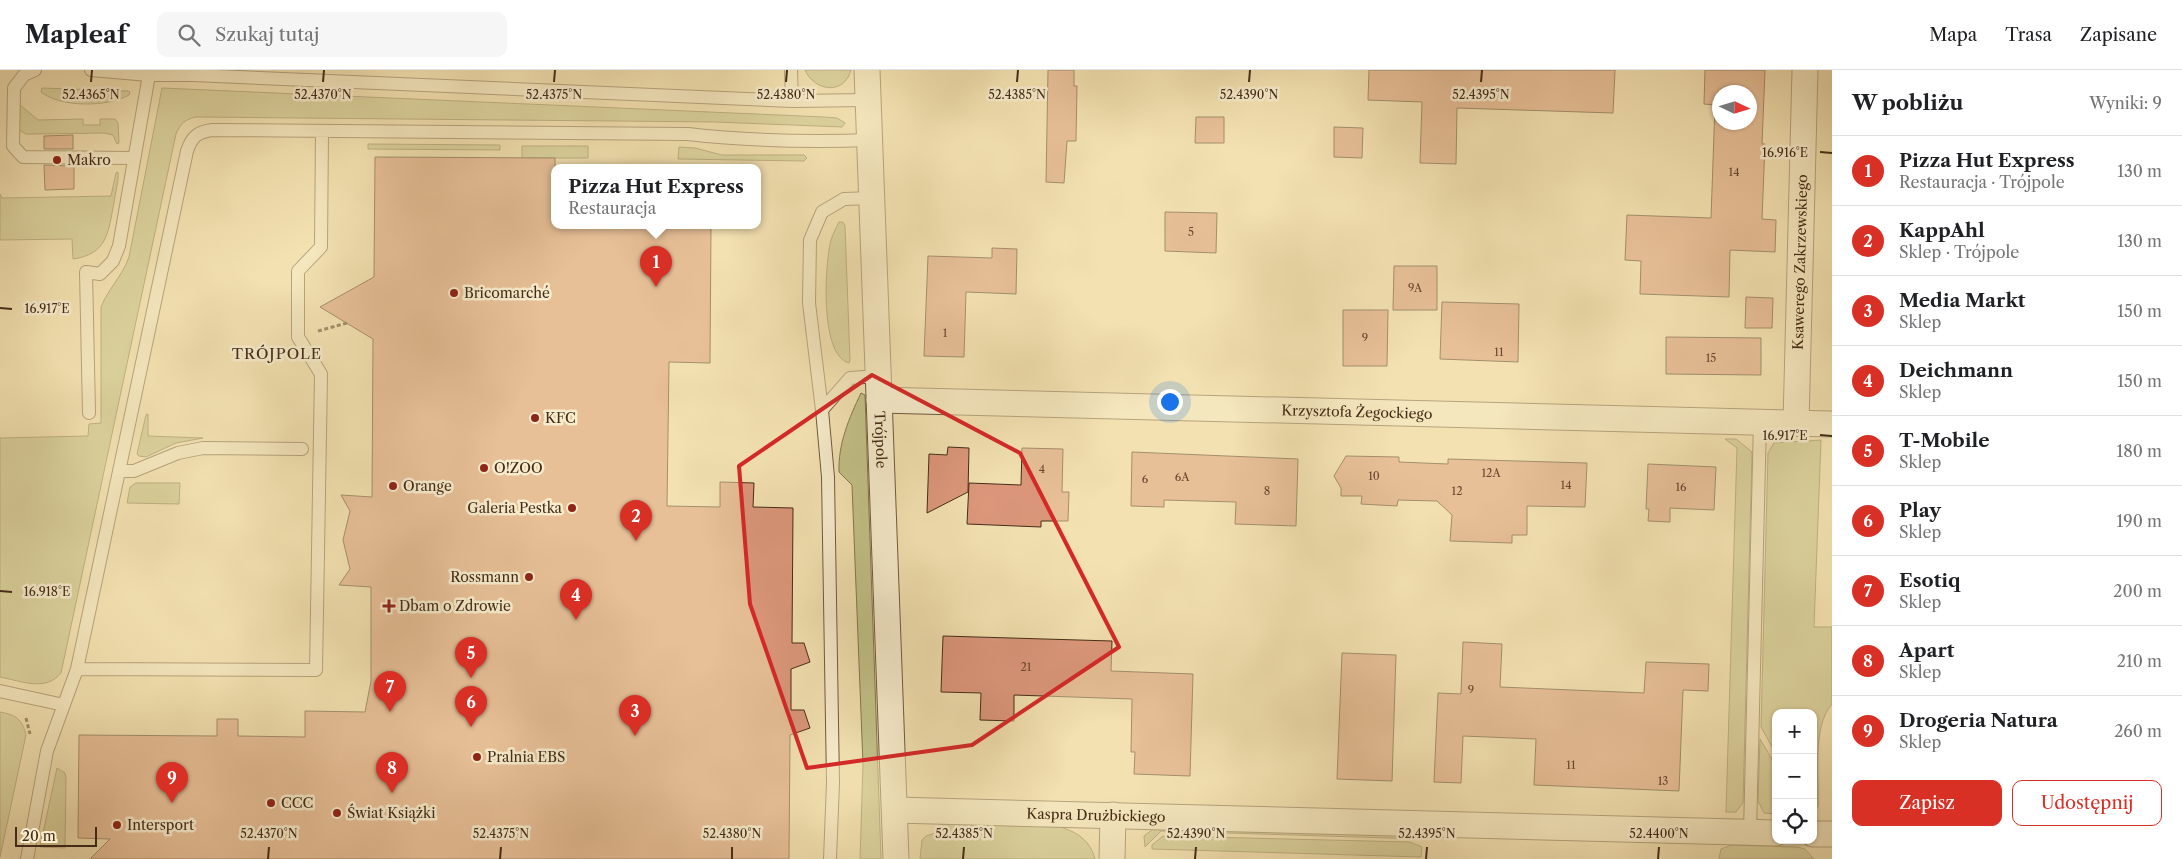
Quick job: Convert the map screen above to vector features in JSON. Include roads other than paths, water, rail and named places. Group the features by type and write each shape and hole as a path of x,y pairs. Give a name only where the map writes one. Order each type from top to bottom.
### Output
{"street":[{"name":"Trójpole","path":"867,70 896,859"},
{"name":"Ksawerego Zakrzewskiego","path":"1796,423 1805,70"},
{"name":"Krzysztofa Żegockiego","path":"879,388 1832,424"},
{"name":"Kaspra Drużbickiego","path":"895,810 1772,833"},
{"path":"1112,859 1113,815"},
{"path":"1817,834 1832,834"}],"lane":[{"path":"35,70 24,75 14,88 14,146 23,157 134,158"},
{"path":"91,70 149,75 193,75 792,101 868,100"},
{"path":"792,70 792,101"},
{"path":"89,413 86,272 100,274 113,261 119,246 149,75"},
{"path":"27,859 47,751 77,669 190,142 195,135 202,131 212,130 688,134 730,139 806,142 871,140"},
{"path":"77,669 316,670 321,374 298,337 298,271 321,247 322,131"},
{"path":"830,859 833,783 828,497 822,410 809,303 810,240 822,212 844,199 872,198"},
{"path":"822,410 850,378 879,388"},
{"path":"1750,832 1760,422"},
{"path":"120,471 134,471 178,453 203,448 302,449"},
{"path":"0,691 64,705"}],"place":[{"name":"Makro","path":"57,160"},
{"name":"Pizza Hut Express","path":"656,287"},
{"name":"Bricomarché","path":"454,293"},
{"name":"KFC","path":"535,418"},
{"name":"O!ZOO","path":"484,468"},
{"name":"Orange","path":"393,486"},
{"name":"Galeria Pestka","path":"572,508"},
{"name":"KappAhl","path":"636,541"},
{"name":"Rossmann","path":"529,577"},
{"name":"Dbam o Zdrowie","path":"389,606"},
{"name":"Deichmann","path":"576,620"},
{"name":"T-Mobile","path":"471,678"},
{"name":"Esotiq","path":"390,712"},
{"name":"Play","path":"471,727"},
{"name":"Media Markt","path":"635,736"},
{"name":"Pralnia EBS","path":"477,757"},
{"name":"Apart","path":"392,793"},
{"name":"Drogeria Natura","path":"172,803"},
{"name":"CCC","path":"271,803"},
{"name":"Świat Książki","path":"337,813"},
{"name":"Intersport","path":"117,825"}],"district":[{"name":"TRÓJPOLE","path":"277,354"}]}
